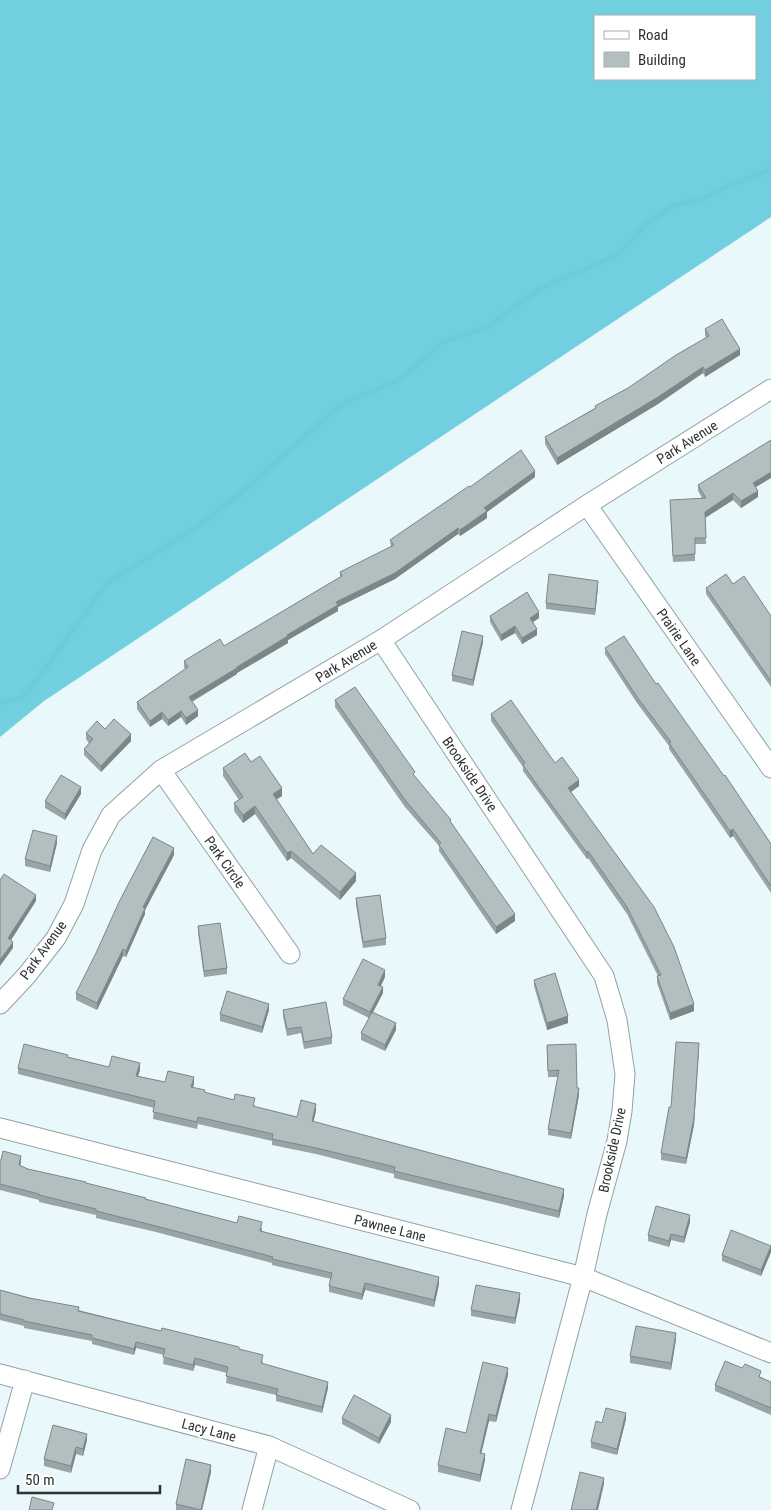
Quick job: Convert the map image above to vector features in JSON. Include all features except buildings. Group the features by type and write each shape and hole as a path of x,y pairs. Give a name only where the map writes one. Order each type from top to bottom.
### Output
{"street":[{"name":"Park Avenue","path":"0,1004 56,938 74,904 92,850 111,815 161,770 381,640 587,505 771,390"},
{"name":"Prairie Lane","path":"587,505 771,768"},
{"name":"Brookside Drive","path":"381,640 604,976 617,1020 625,1074 617,1141 521,1510"},
{"name":"Park Circle","path":"161,770 290,954"},
{"name":"Pawnee Lane","path":"0,1128 583,1277 771,1353"},
{"name":"Lacy Lane","path":"0,1374 269,1446 410,1510"},
{"path":"0,1469 25,1380"},
{"path":"252,1510 269,1446"}],"shaded area":[{"path":"0,0 771,0 771,217 44,701 0,737"}],"waterway":[{"path":"0,703 22,698 107,583 196,528 241,493 337,408 355,398 399,380 443,342 487,327 541,288 618,255 646,224 672,206 702,199 728,186 771,169"}]}
